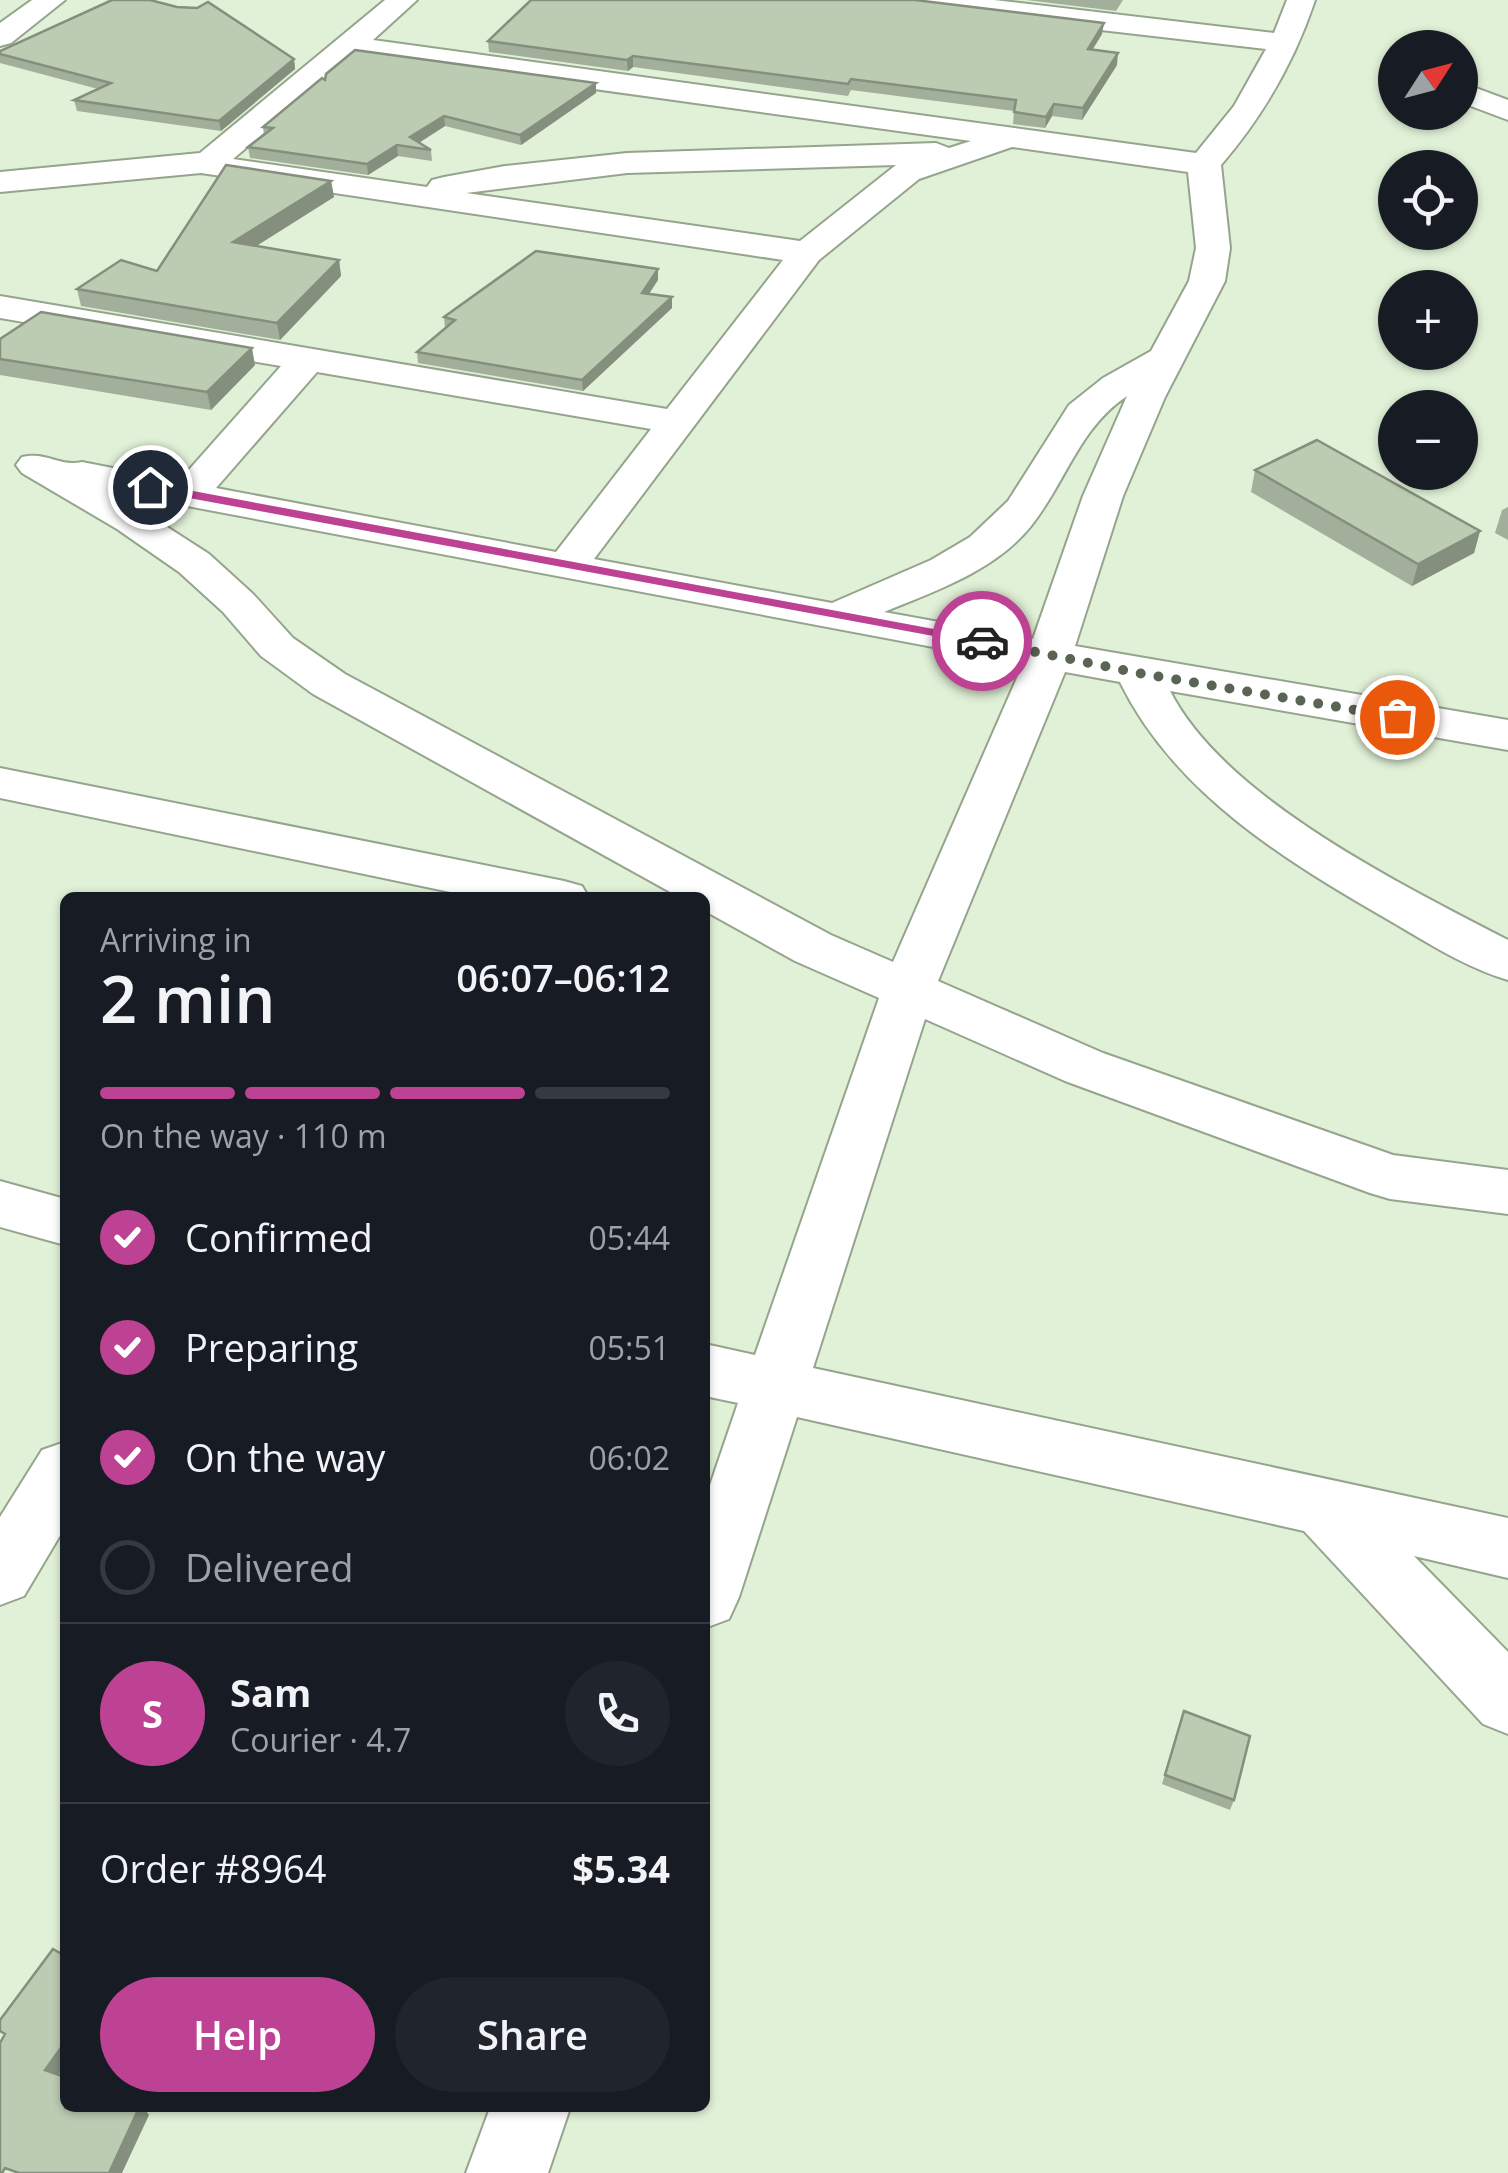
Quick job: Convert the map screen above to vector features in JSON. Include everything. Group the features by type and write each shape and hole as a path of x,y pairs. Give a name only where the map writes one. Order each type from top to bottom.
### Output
{"street":[{"path":"202,164 404,0"},
{"path":"919,0 1293,23"},
{"path":"710,1583 908,988 1050,654 1104,496 1166,358 1206,281 1213,248 1204,164 1231,133 1293,23 1332,0"},
{"path":"0,37 43,1"},
{"path":"351,46 1204,164"},
{"path":"1478,98 1508,111"},
{"path":"566,567 807,253 907,172 1019,138"},
{"path":"408,195 518,171 612,162 773,162 964,152"},
{"path":"0,182 202,164 807,253"},
{"path":"0,307 677,422"},
{"path":"838,616 972,555 1002,532 1024,507 1073,425 1089,407 1111,389 1166,358"},
{"path":"189,494 308,360"},
{"path":"18,462 1138,673 1508,735"},
{"path":"18,462 132,520 194,562 277,647 329,684 813,948 1084,1067 1390,1177 1508,1192"},
{"path":"1138,673 1171,732 1250,810 1436,924 1508,962"},
{"path":"0,783 535,892"},
{"path":"710,927 813,948"},
{"path":"0,1204 60,1221"},
{"path":"710,1371 1508,1548"},
{"path":"0,1575 60,1478"},
{"path":"1321,1505 1508,1701"},
{"path":"507,2173 529,2112"}],"building":[{"path":"112,0 150,0 197,8 208,2 294,59 219,121 74,100 111,83 0,54"},
{"path":"531,0 915,0 1104,23 1088,49 1118,53 1083,108 1054,104 1046,117 1014,112 1016,100 851,79 848,84 633,56 627,60 488,41"},
{"path":"355,50 596,83 520,135 444,116 410,137 431,150 397,145 367,164 248,147 273,128 263,127 322,78 325,80 326,74"},
{"path":"226,165 331,181 233,242 339,260 277,323 77,289 121,260 157,271"},
{"path":"536,251 658,269 642,293 672,297 582,380 417,352 455,320 444,317"},
{"path":"41,312 252,348 207,392 0,359 0,339"},
{"path":"1317,440 1378,474 1378,490 1407,490 1480,531 1418,564 1255,470"},
{"path":"1184,1711 1250,1736 1234,1800 1165,1775"},
{"path":"53,1949 60,1953 60,2049 45,2070 60,2075 60,2112 137,2112 109,2173 19,2173 5,2168 0,2173 0,2043 5,2034 0,2031 0,2020"}],"way so far":[{"path":"982,641 1138,673 1397,717"}],"route":[{"path":"150,487 982,641"}]}
